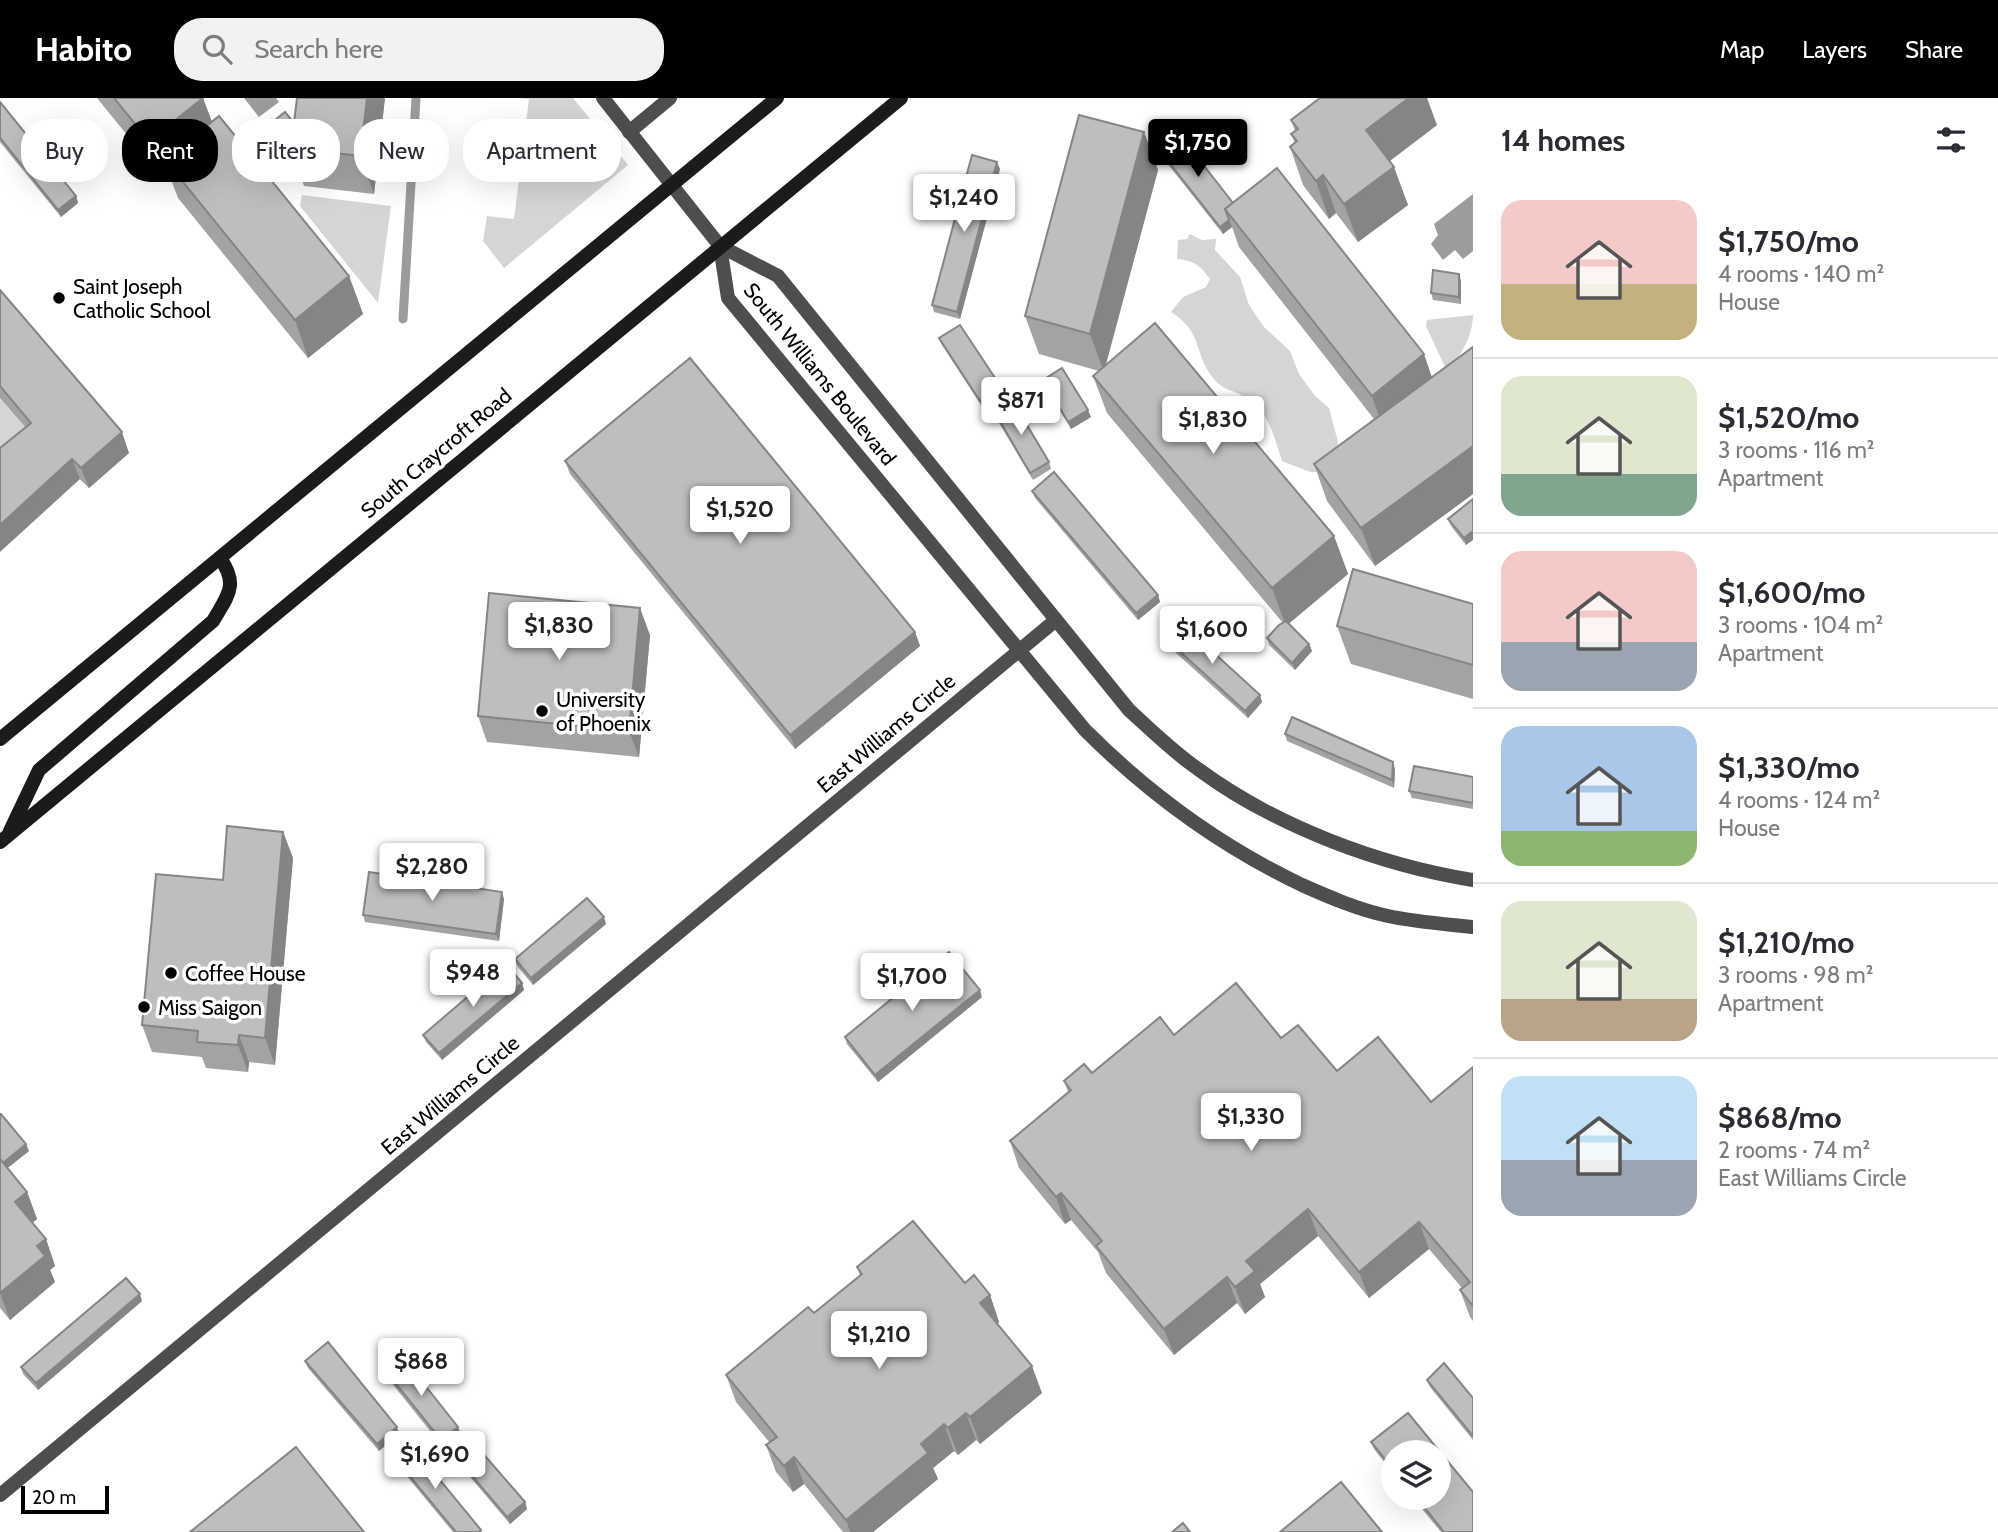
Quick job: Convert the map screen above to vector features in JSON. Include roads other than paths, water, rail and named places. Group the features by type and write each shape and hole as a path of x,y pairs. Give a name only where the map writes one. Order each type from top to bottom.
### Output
{"main road":[{"path":"0,739 777,98"},
{"name":"South Craycroft Road","path":"4,839 901,98"},
{"path":"4,839 39,770 214,621 230,592 230,572 220,558"}],"street":[{"path":"603,98 720,246"},
{"path":"629,131 670,98"},
{"name":"South Williams Boulevard","path":"720,246 778,276 1129,710 1198,769 1244,799 1358,851 1440,875 1473,880"},
{"name":"South Williams Boulevard","path":"720,246 728,298 1018,651 1107,753 1143,785 1221,841 1279,874 1328,897 1387,916 1473,927"},
{"name":"East Williams Circle","path":"0,1495 1056,620"}],"waterway":[{"path":"403,319 416,98"}],"place":[{"name":"Saint Joseph Catholic School","path":"59,298"},
{"name":"University of Phoenix","path":"542,711"},
{"name":"Coffee House","path":"171,973"},
{"name":"Miss Saigon","path":"144,1007"}]}
